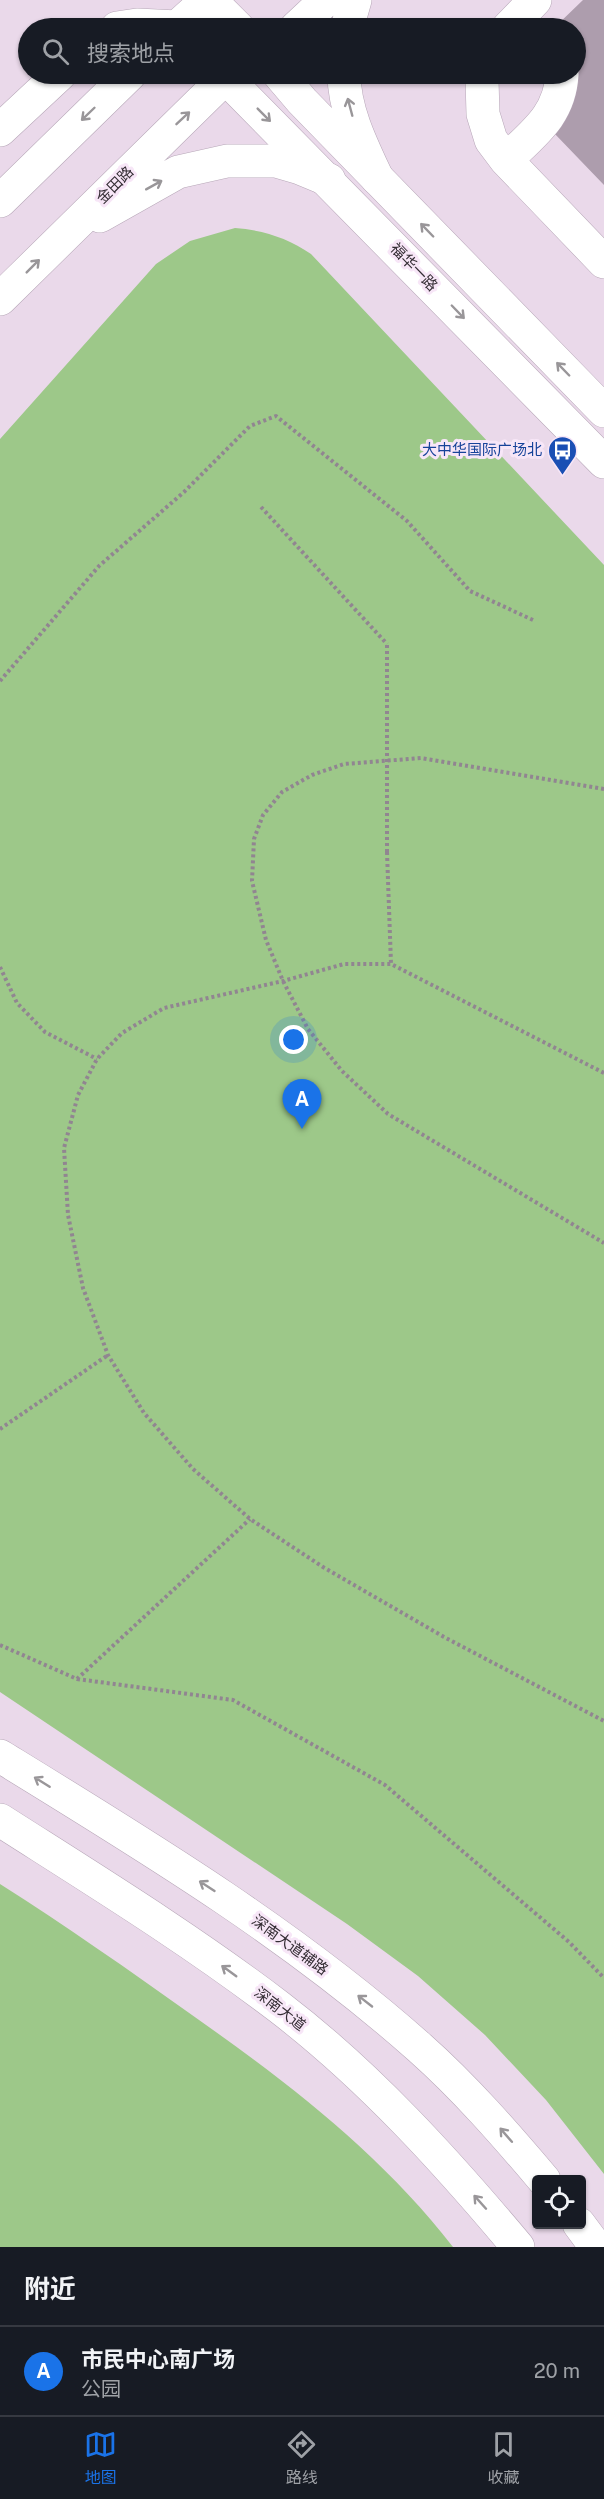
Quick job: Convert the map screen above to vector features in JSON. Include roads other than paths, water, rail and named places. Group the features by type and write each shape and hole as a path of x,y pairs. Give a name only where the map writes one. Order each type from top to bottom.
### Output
{"main road":[{"path":"150,0 167,18"},
{"path":"188,18 208,0 227,18"},
{"path":"307,18 326,0"},
{"path":"350,18 355,0"},
{"path":"0,130 49,84"},
{"path":"0,201 120,84"},
{"name":"金田路","path":"0,299 218,84"},
{"name":"福华一路","path":"236,84 604,462"},
{"path":"288,84 604,411"},
{"path":"344,84 354,124 377,178"},
{"path":"482,84 483,114 492,140 506,160 604,262"},
{"path":"506,160 540,127 554,109 561,84"},
{"path":"66,233 178,172 227,160 276,162 300,168 329,180"},
{"name":"深南大道辅路","path":"0,1756 226,1898 371,2006 421,2049 487,2113 540,2175"},
{"name":"深南大道","path":"0,1820 226,1968 280,2008 332,2052 435,2152 518,2247"},
{"path":"0,1848 93,1879"},
{"path":"583,2229 596,2247"}],"place":[{"name":"大中华国际广场北","path":"563,476"},
{"name":"市民中心南广场","path":"302,1129"}]}
